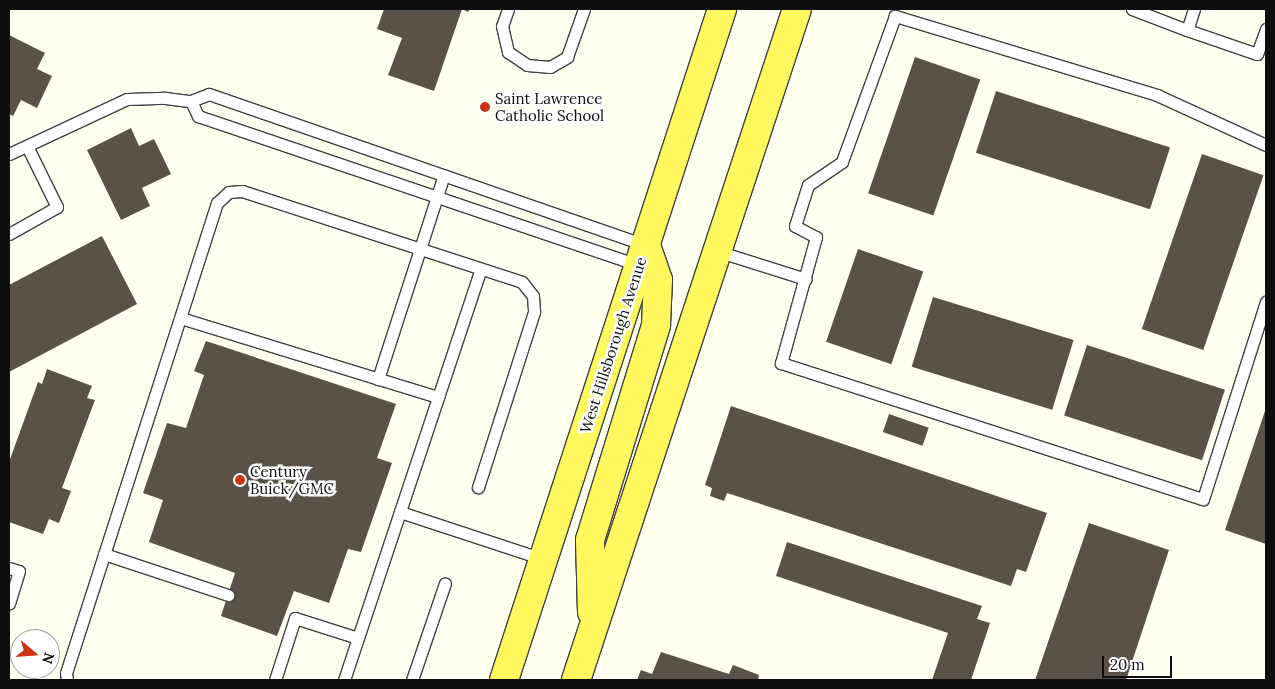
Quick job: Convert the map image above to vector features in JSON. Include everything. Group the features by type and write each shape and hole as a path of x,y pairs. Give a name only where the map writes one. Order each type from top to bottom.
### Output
{"main road":[{"name":"West Hillsborough Avenue","path":"504,680 722,9"},
{"path":"576,680 796,9"},
{"path":"592,631 590,540 656,326 658,280 642,255"}],"lane":[{"path":"508,9 502,26 508,52 527,65 550,67 567,57 584,9"},
{"path":"1187,30 1194,9"},
{"path":"1138,10 1187,30 1257,54 1266,29"},
{"path":"1266,145 1157,95 895,16 842,162 808,186 805,194 795,226 816,237 781,363 1203,499 1266,302"},
{"path":"9,154 128,99 165,98 191,101 208,94 444,175 642,255"},
{"path":"191,101 198,116 437,197 642,255"},
{"path":"9,234 58,207 28,146"},
{"path":"378,379 444,175"},
{"path":"67,680 66,673 217,203 229,192 242,191 522,282 533,296 534,312 478,487"},
{"path":"717,251 806,278"},
{"path":"344,680 481,268"},
{"path":"180,318 438,397"},
{"path":"400,512 543,559"},
{"path":"104,554 228,595"},
{"path":"9,568 19,571 9,603"},
{"path":"412,680 445,583"},
{"path":"275,680 290,616 358,638"}],"building":[{"path":"384,9 462,9 434,91 388,75 402,38 377,29"},
{"path":"9,35 45,53 37,69 52,76 37,108 21,100 13,116 9,114"},
{"path":"915,57 980,79 933,216 868,193"},
{"path":"996,91 1170,148 1150,209 976,153"},
{"path":"131,128 139,146 154,139 171,174 142,188 150,206 121,220 87,150"},
{"path":"1202,154 1263,175 1203,350 1142,329"},
{"path":"102,236 137,304 9,372 9,285"},
{"path":"858,249 923,271 891,364 826,342"},
{"path":"933,297 1074,340 1052,410 912,367"},
{"path":"206,341 396,404 377,458 392,463 361,552 348,549 329,603 294,591 277,636 221,616 235,573 149,542 163,500 143,493 167,423 186,428 204,375 194,371"},
{"path":"1087,345 1225,390 1202,460 1064,415"},
{"path":"47,369 92,386 87,398 95,400 62,488 71,491 59,523 49,519 43,534 9,522 9,462 38,382 42,384"},
{"path":"731,406 1047,513 1026,572 1017,569 1011,586 727,493 724,501 710,496 712,488 705,485"},
{"path":"1266,408 1266,544 1225,530"},
{"path":"889,414 929,428 923,446 883,432"},
{"path":"1089,523 1169,550 1126,680 1035,680"},
{"path":"787,542 982,606 977,619 990,623 971,680 932,680 948,633 776,576"},
{"path":"661,652 729,674 733,665 759,675 758,680 637,680 641,670 652,674"}],"place":[{"name":"Saint Lawrence Catholic School","path":"485,107"},
{"name":"Century Buick/GMC","path":"240,480"}]}
